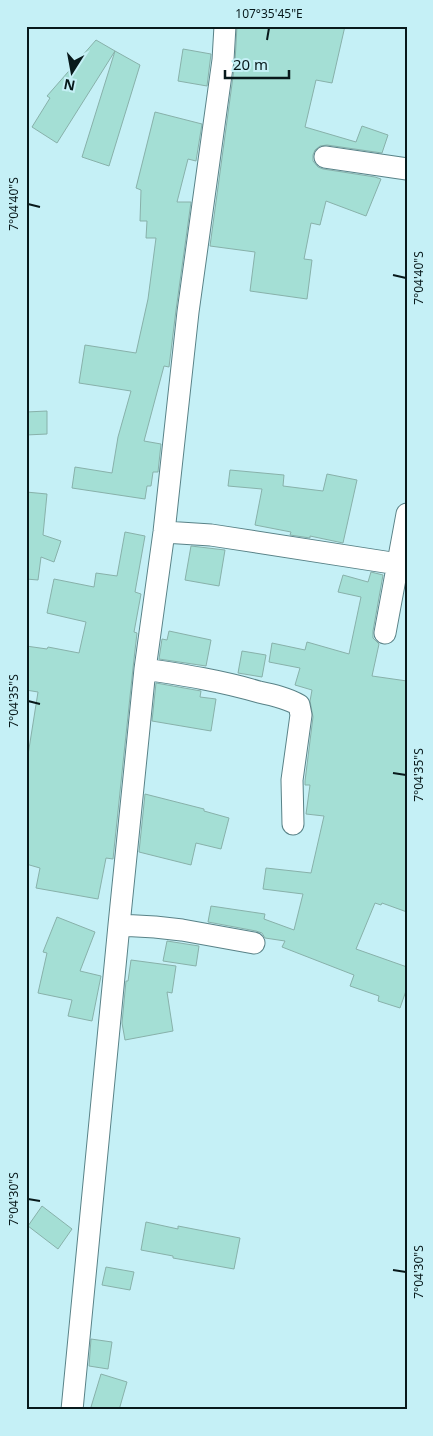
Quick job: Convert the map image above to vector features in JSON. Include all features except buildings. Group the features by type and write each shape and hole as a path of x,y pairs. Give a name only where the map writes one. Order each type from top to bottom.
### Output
{"street":[{"path":"72,1410 78,1367 88,1234 146,669 164,532 188,312 223,60 225,26"},
{"path":"325,157 407,169"},
{"path":"384,633 407,514"},
{"path":"164,532 211,535 398,564"},
{"path":"146,669 244,687 299,705 301,716 292,780 293,824"},
{"path":"119,925 164,928 254,943"}]}
